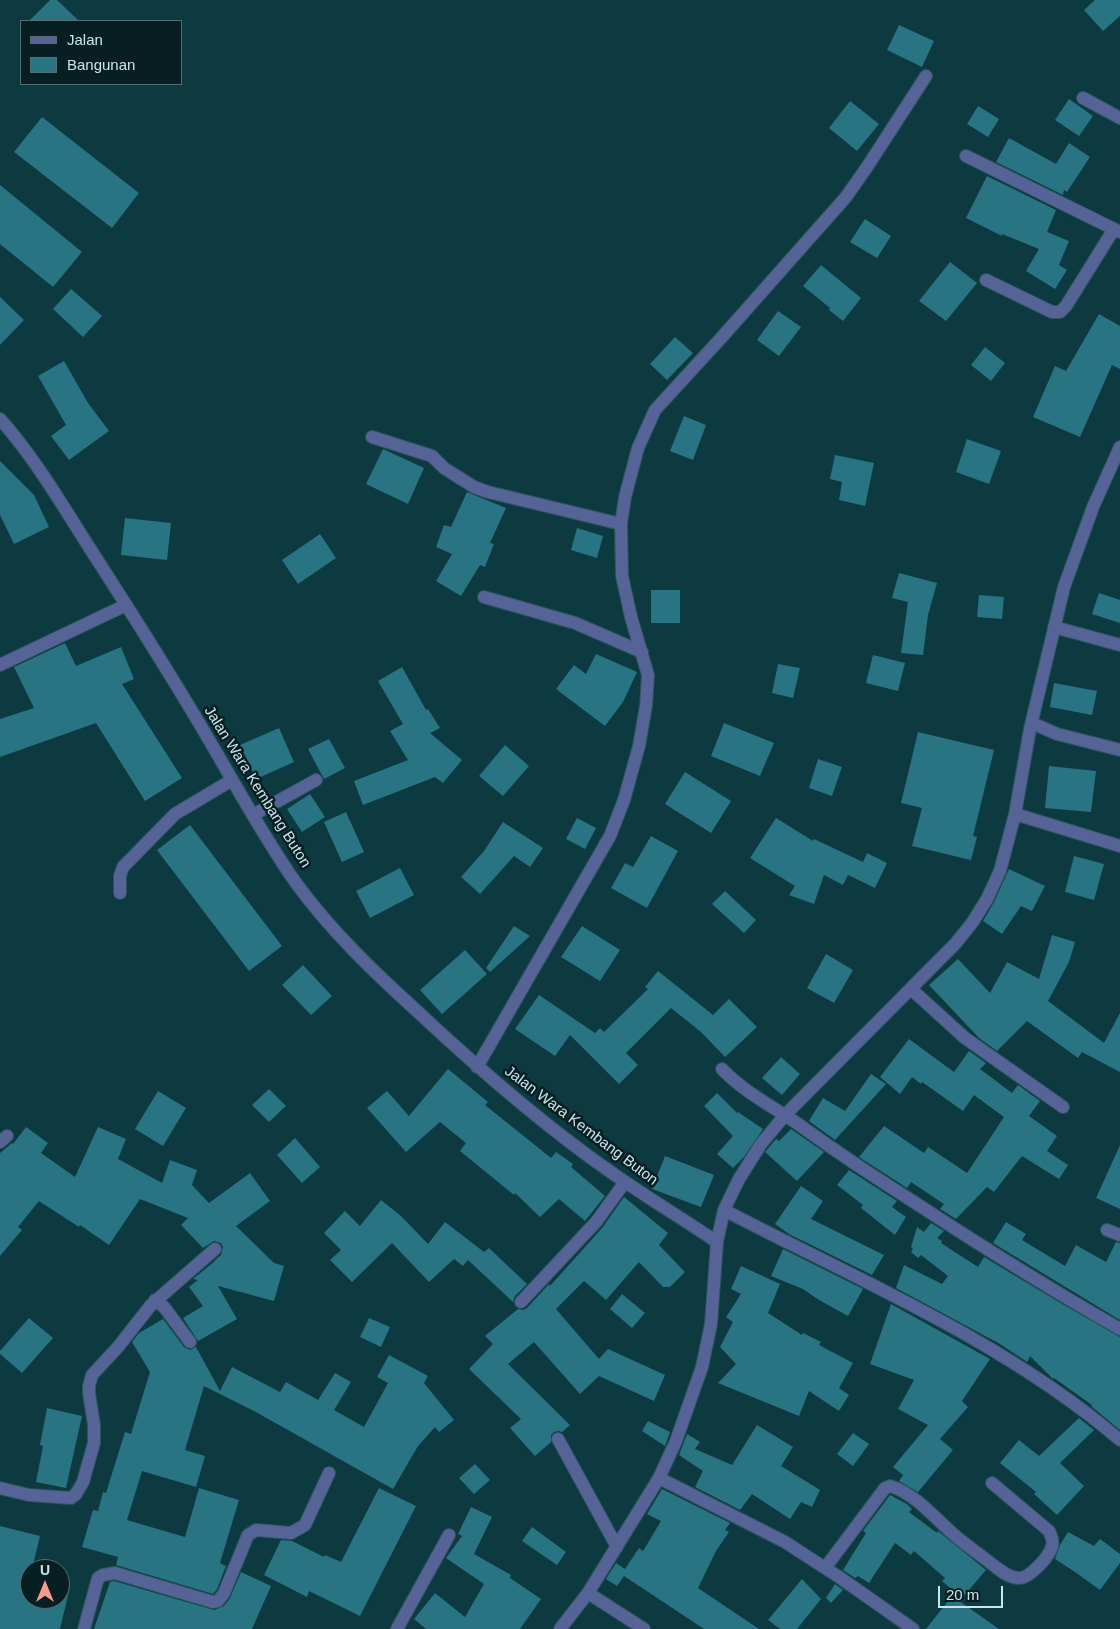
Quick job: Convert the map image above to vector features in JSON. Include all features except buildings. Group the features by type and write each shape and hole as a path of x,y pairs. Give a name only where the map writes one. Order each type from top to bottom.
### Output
{"street":[{"path":"477,1067 610,836 624,800 639,746 646,706 648,675 631,617 622,576 621,524 625,497 638,448 655,410 846,197 926,76"},
{"path":"1083,98 1120,118"},
{"path":"966,156 1117,230 1066,306 1060,312 1052,312 986,280"},
{"name":"Jalan Wara Kembang Buton","path":"0,419 31,459 61,503 126,605 253,815 295,881 318,912 348,945 394,990 477,1067 542,1121 625,1182 717,1242"},
{"path":"372,437 432,456 444,468 474,487 488,492 621,524"},
{"path":"560,1629 588,1594 617,1547 659,1478 676,1440 702,1367 711,1324 717,1242 724,1210 743,1172 761,1144 786,1115 955,944 972,924 987,899 1000,871 1015,814 1032,723 1064,587 1093,507 1120,447"},
{"path":"484,598 576,623 642,652"},
{"path":"0,665 126,605"},
{"path":"1054,627 1120,645"},
{"path":"1032,723 1057,734 1120,750"},
{"path":"120,893 120,876 123,867 175,814 232,780"},
{"path":"253,815 316,780"},
{"path":"1015,814 1120,846"},
{"path":"911,989 965,1038 1063,1107"},
{"path":"722,1069 736,1084 786,1115 827,1146 960,1232 1120,1329"},
{"path":"520,1302 596,1222 625,1182"},
{"path":"724,1210 948,1325 1040,1380 1080,1408 1120,1440"},
{"path":"1107,1230 1120,1235"},
{"path":"0,1488 29,1495 71,1498 76,1494 83,1482 94,1443 94,1425 89,1393 92,1375 118,1347 155,1300 215,1250"},
{"path":"155,1300 164,1307 190,1342"},
{"path":"558,1439 617,1547"},
{"path":"84,1629 98,1578 103,1575 115,1573 212,1602 218,1601 224,1594 248,1535 256,1530 291,1533 305,1525 329,1473"},
{"path":"659,1478 785,1542 913,1629"},
{"path":"825,1568 885,1488 890,1486 920,1504 963,1542 998,1569 1018,1578 1025,1578 1044,1560 1053,1545 1053,1538 1049,1531 992,1483"},
{"path":"397,1629 449,1535"},
{"path":"588,1594 644,1629"}]}
